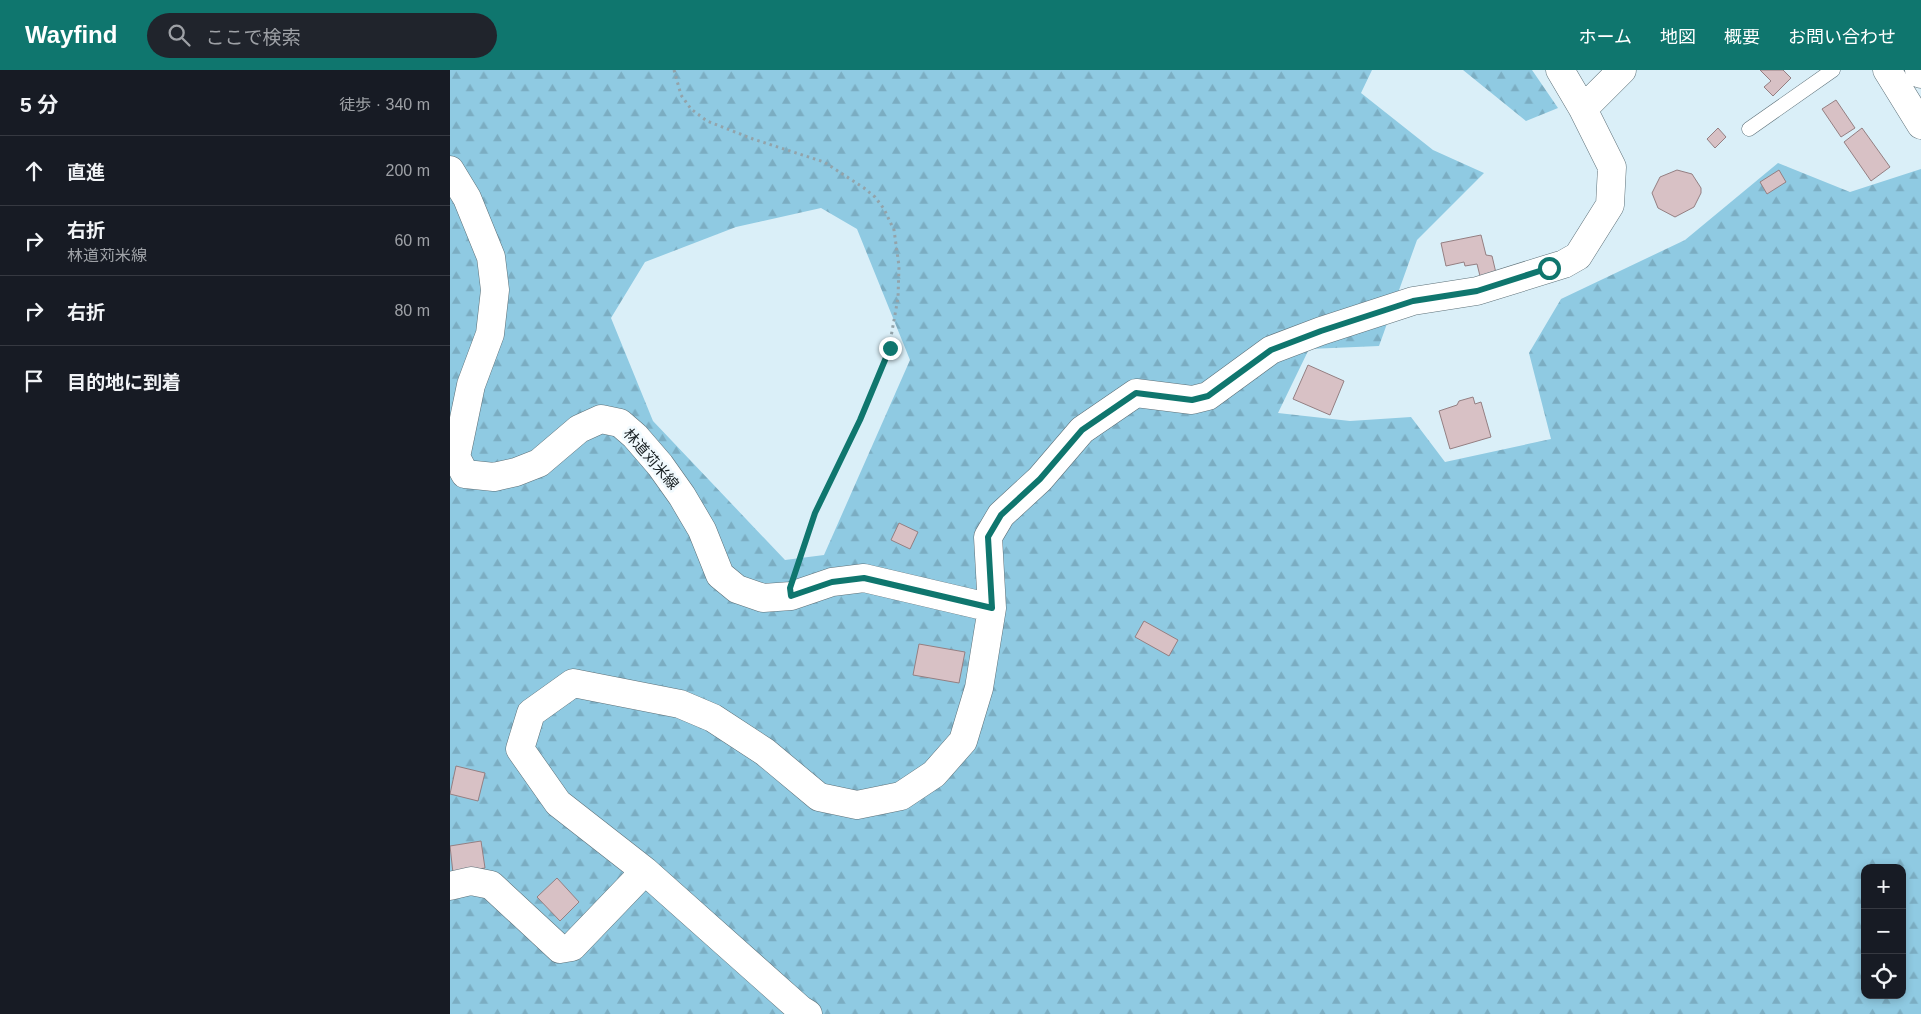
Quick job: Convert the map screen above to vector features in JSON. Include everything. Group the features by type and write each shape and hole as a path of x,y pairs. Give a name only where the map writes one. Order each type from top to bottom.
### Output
{"street":[{"path":"808,1014 645,871 558,802 520,749 530,713 573,683 680,704 713,718 765,752 819,797 857,805 901,796 934,774 963,741 978,688 992,608 988,537 1001,515 1040,479 1082,430 1136,393 1192,400 1208,396 1271,350 1321,331 1413,301 1477,291 1564,264 1578,256 1610,205 1612,167 1583,109 1560,70"},
{"path":"1583,109 1622,70"},
{"path":"1887,70 1921,125"},
{"path":"1919,70 1921,74"},
{"name":"林道苅米線","path":"450,170 467,198 491,257 495,290 490,334 470,385 456,457 465,474 494,477 516,472 540,462 579,430 601,419 620,423 635,436 654,458 682,496 702,530 720,575 737,589 764,598 791,596 832,582 864,578 992,608"},
{"path":"450,886 471,881 491,885 560,949 572,947 645,871"}],"lane":[{"path":"1749,129 1833,70"}],"path":[{"path":"674,70 681,95 691,109 707,121 753,139 824,162 875,197 884,209 894,230 899,266 898,298 890,348 860,420 815,513 790,588 791,596"}],"green space":[{"path":"450,70 1372,70 1361,93 1433,150 1484,173 1417,240 1379,346 1309,349 1278,413 1350,421 1411,417 1445,462 1551,439 1529,353 1561,299 1685,240 1778,163 1850,192 1921,169 1921,1014 450,1014","holes":["821,208 857,229 910,360 824,555 785,560 653,421 611,318 645,262 736,227"]},
{"path":"1463,70 1532,70 1558,108 1526,121"}],"building":[{"path":"1760,70 1783,70 1791,78 1773,96 1764,87 1771,81"},
{"path":"1836,100 1855,128 1841,137 1822,109"},
{"path":"1718,128 1726,137 1715,148 1707,139"},
{"path":"1862,128 1890,167 1871,181 1844,142"},
{"path":"1677,170 1692,174 1701,188 1701,193 1694,207 1675,217 1658,208 1652,193 1660,177"},
{"path":"1779,170 1786,182 1767,194 1760,182"},
{"path":"1481,235 1486,255 1492,256 1496,273 1480,276 1477,264 1465,266 1464,262 1446,266 1441,243"},
{"path":"1308,365 1344,381 1330,415 1293,399"},
{"path":"1473,397 1475,404 1481,402 1491,437 1450,449 1439,411 1457,405 1459,401"},
{"path":"899,523 918,532 910,549 891,540"},
{"path":"1144,621 1178,640 1169,656 1135,637"},
{"path":"919,644 965,652 959,683 913,675"},
{"path":"456,766 485,773 478,801 450,794"},
{"path":"481,841 485,868 453,873 450,846"},
{"path":"557,878 579,902 560,921 537,897"}],"route":[{"path":"890,348 860,420 815,513 790,588 791,596 832,582 864,578 992,608 988,537 1001,515 1040,479 1082,430 1136,393 1192,400 1208,396 1271,350 1321,331 1413,301 1477,291 1549,268"}]}
